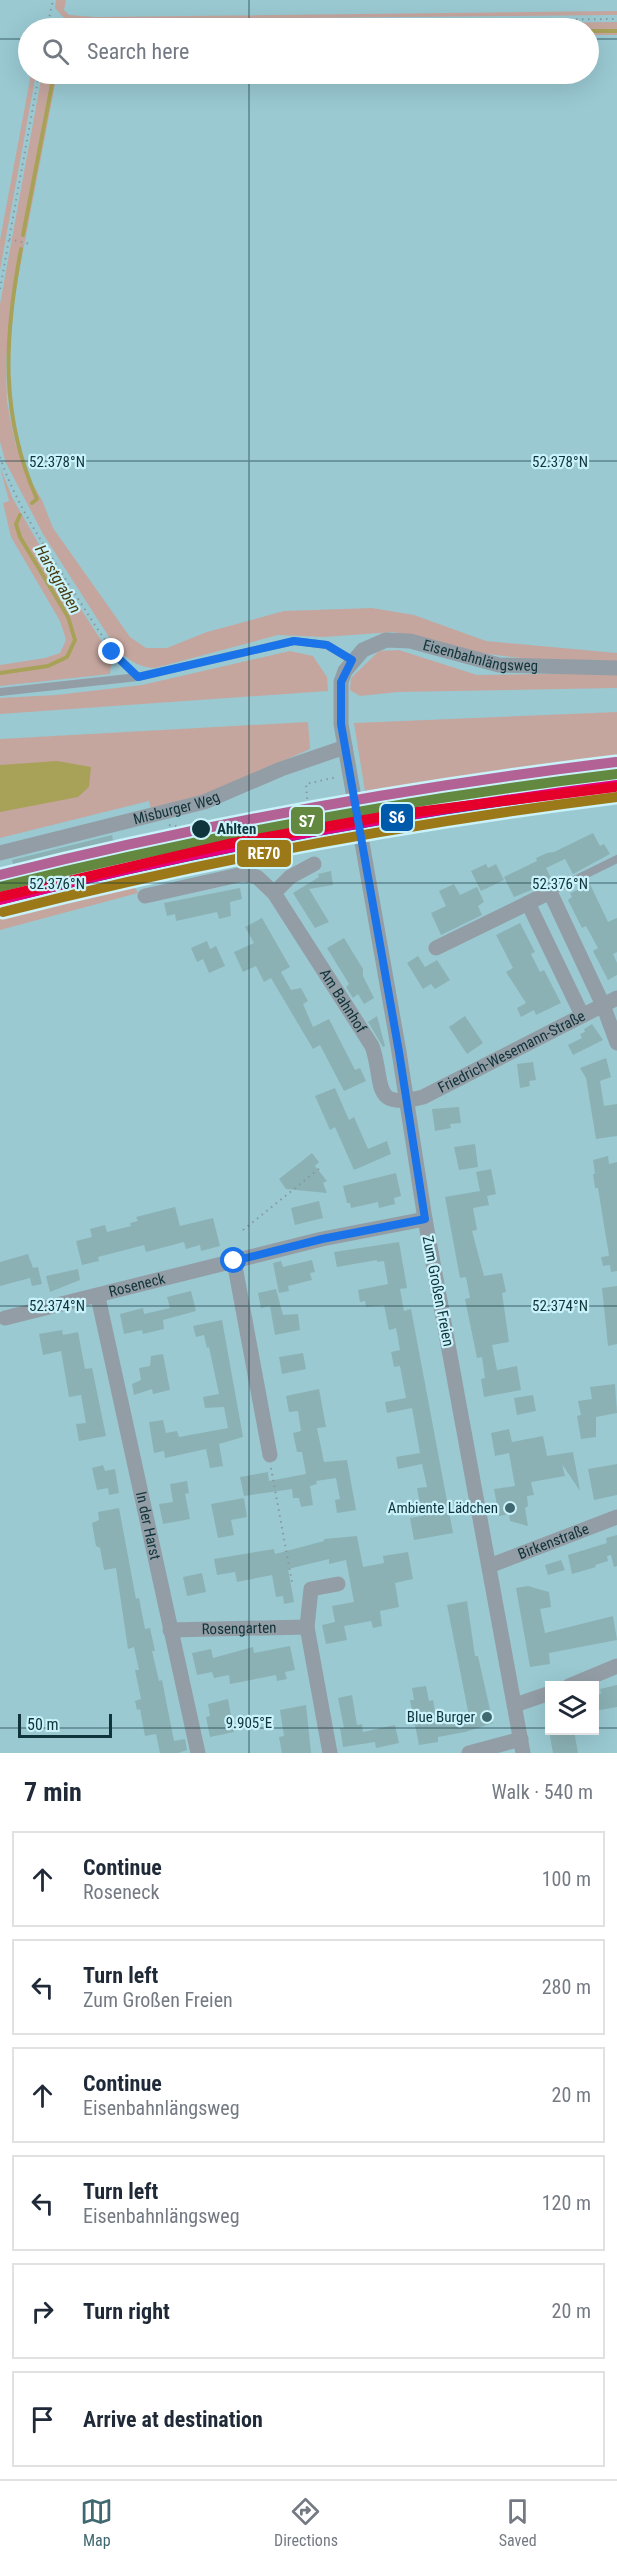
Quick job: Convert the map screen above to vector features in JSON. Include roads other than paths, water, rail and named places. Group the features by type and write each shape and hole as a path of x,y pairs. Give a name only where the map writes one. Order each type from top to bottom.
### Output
{"street":[{"name":"Eisenbahnlängsweg","path":"352,660 372,644 398,640 499,665 617,668"},
{"name":"Zum Großen Freien","path":"352,660 341,682 341,724 425,1219 522,1746"},
{"name":"Misburger Weg","path":"0,853 204,802 281,769 345,747"},
{"path":"274,893 290,877 314,864"},
{"name":"Am Bahnhof","path":"145,896 243,874 257,877 274,893 372,1046 378,1061 382,1090 390,1100 406,1101"},
{"path":"436,948 550,892 610,1001 617,1043"},
{"path":"528,903 582,1015"},
{"name":"Friedrich-Wesemann-Straße","path":"406,1101 423,1097 610,1001"},
{"name":"Roseneck","path":"2,1319 98,1297 322,1239 425,1219"},
{"path":"234,1261 270,1460"},
{"name":"In der Harst","path":"98,1297 198,1753"},
{"name":"Birkenstraße","path":"489,1566 617,1517"},
{"path":"330,1753 307,1627 311,1589 338,1584"},
{"name":"Rosengarten","path":"170,1630 307,1627"},
{"path":"581,1681 617,1666"},
{"path":"515,1705 545,1694"},
{"path":"469,1753 522,1746"}],"lane":[{"path":"0,692 138,677 294,641 327,645 352,660"},
{"path":"550,892 617,859"}],"waterway":[{"name":"Harstgraben","path":"599,31 617,31"},
{"name":"Harstgraben","path":"23,235 52,84"},
{"path":"21,249 11,314 9,377 16,438 37,499 32,503"},
{"name":"Harstgraben","path":"0,673 48,666 67,657 75,640 68,617 20,537 16,524 20,515"}],"place":[{"name":"Ahlten","path":"201,829"},
{"name":"Ambiente Lädchen","path":"510,1508"},
{"name":"Blue Burger","path":"487,1717"}]}
